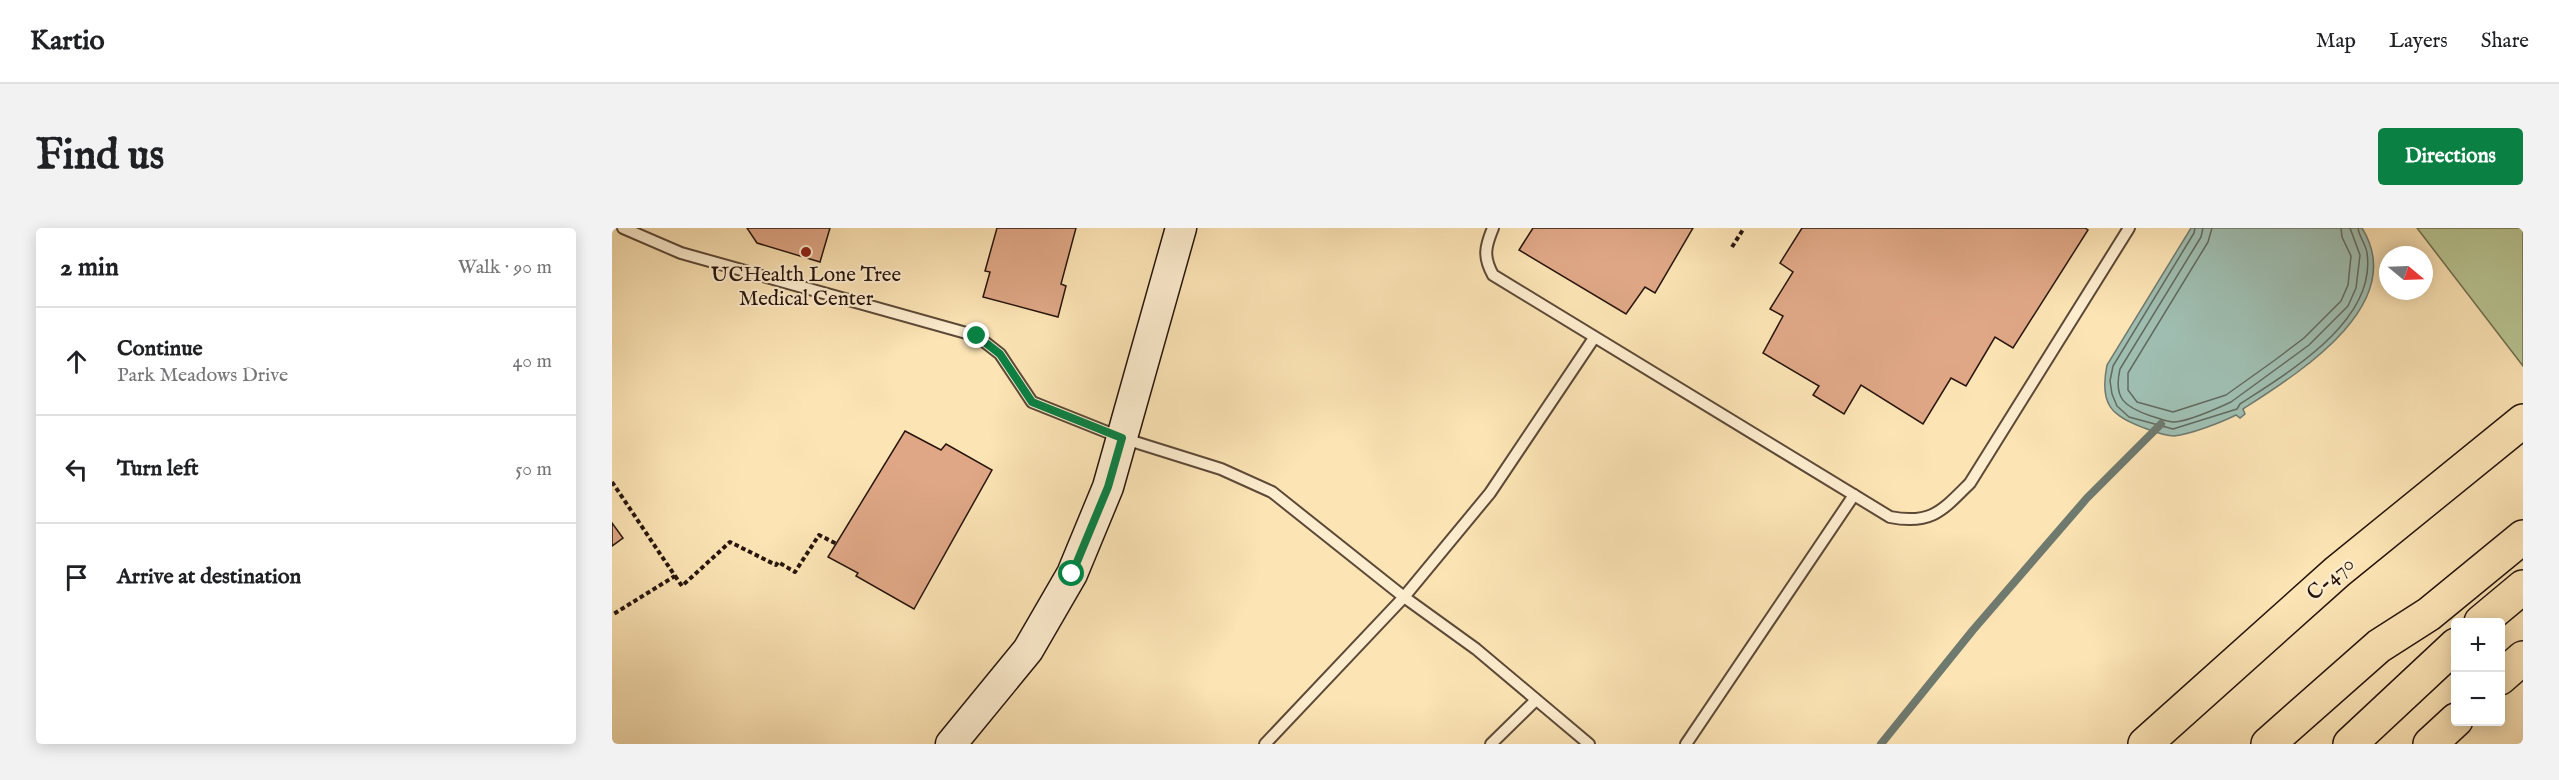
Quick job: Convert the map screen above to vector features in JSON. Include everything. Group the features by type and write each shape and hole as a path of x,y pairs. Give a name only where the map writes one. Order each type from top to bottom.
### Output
{"highway":[{"name":"C-470","path":"2145,744 2337,572 2523,421"},
{"path":"2268,744 2379,646 2429,614 2523,537"},
{"path":"2486,618 2523,587"},
{"path":"2301,744 2388,663 2429,614"},
{"path":"2350,744 2451,650"},
{"path":"2505,674 2523,658"},
{"path":"2430,744 2451,725"}],"main road":[{"path":"951,744 1028,650 1072,574 1108,487 1181,228"}],"lane":[{"path":"623,228 681,253 977,336 1000,354 1032,402 1122,438 1221,469 1272,492 1404,597 1476,649 1589,744"},
{"path":"1493,228 1487,241 1485,261 1493,275 1890,517 1911,521 1926,519 1951,502 1970,483 2129,228"},
{"path":"1265,744 1404,597 1490,493 1594,338"},
{"path":"1686,744 1854,495"},
{"path":"1491,744 1536,700"}],"path":[{"path":"1732,248 1744,228"},
{"path":"612,482 682,586 730,542 776,565 778,562 795,572 819,535 837,544"},
{"path":"612,615 675,576"}],"green space":[{"path":"2417,228 2523,228 2523,366 2433,246"}],"water":[{"path":"2191,228 2362,228 2373,256 2371,284 2360,310 2341,334 2291,377 2243,409 2245,414 2240,418 2236,415 2197,431 2171,436 2157,433 2116,414 2107,399 2105,379 2107,365"}],"building":[{"name":"UCHealth Lone Tree Medical Center","path":"747,228 830,228 820,262 757,243"},
{"path":"997,228 1076,228 1061,284 1066,286 1058,317 983,297 990,272 985,271"},
{"path":"1533,228 1693,228 1655,293 1645,287 1626,314 1519,250"},
{"path":"1802,228 2085,228 2088,230 2013,348 1995,337 1966,386 1951,378 1923,424 1861,385 1844,414 1813,395 1819,386 1763,353 1783,316 1770,309 1793,272 1780,263"},
{"path":"905,431 941,450 946,444 992,470 914,609 856,576 858,573 828,557"},
{"path":"612,523 623,538 612,546"}],"waterway":[{"path":"1881,744 1973,630 2087,498 2161,424"}],"place":[{"name":"UCHealth Lone Tree Medical Center","path":"806,252"}],"route":[{"path":"977,336 1000,354 1032,402 1075,417 1122,438 1108,487 1072,574"}]}
